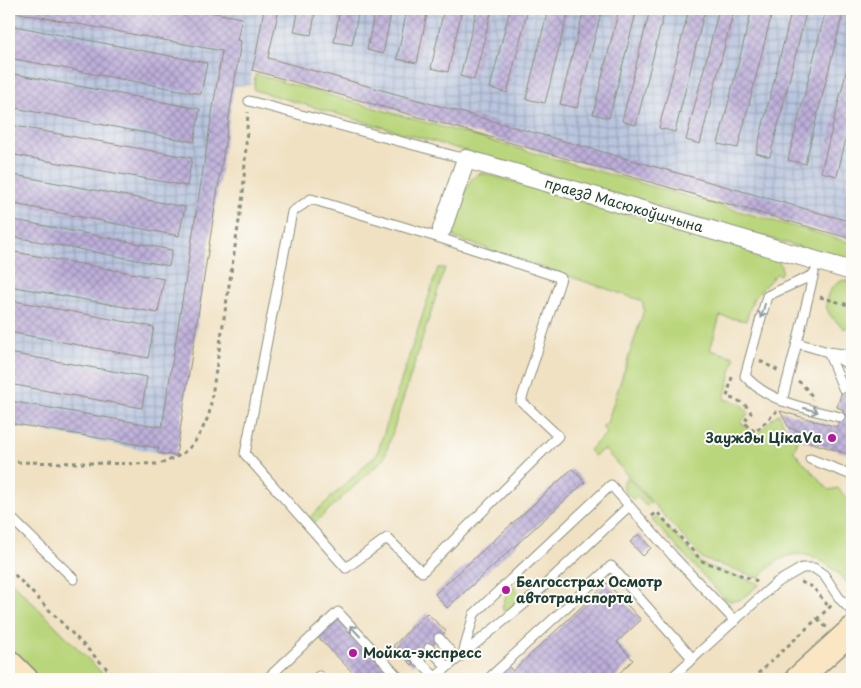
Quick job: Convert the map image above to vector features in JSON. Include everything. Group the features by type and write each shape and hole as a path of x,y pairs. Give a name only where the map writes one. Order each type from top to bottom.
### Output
{"main road":[{"path":"798,679 852,630"},
{"path":"9,662 25,679"}],"street":[{"path":"441,233 466,159"},
{"name":"праезд Масюкоўшчына","path":"466,159 816,268 852,271"}],"lane":[{"path":"249,101 466,159"},
{"path":"310,199 441,233 561,278 521,401 558,436 422,572 387,538 346,568 245,454 292,212 310,199"},
{"path":"782,401 816,268"},
{"path":"816,268 767,296 745,376 752,384 782,401 840,417"},
{"path":"797,343 828,352 852,355"},
{"path":"828,352 852,367"},
{"path":"828,352 843,388"},
{"path":"810,459 852,475"},
{"path":"460,656 474,614 611,485 735,621"},
{"path":"417,659 434,678 529,600 629,506"},
{"path":"9,516 74,579"},
{"path":"488,679 611,566 693,659"},
{"path":"670,679 782,578 802,568 814,568 824,575 840,599 852,611"},
{"path":"267,679 338,612 400,679"},
{"path":"439,638 460,656"},
{"path":"429,648 447,667"}],"path":[{"path":"9,462 159,464 176,459 199,438 209,415 241,204 249,101"},
{"path":"644,523 657,512 702,561 760,583 764,579"},
{"path":"9,569 117,679"},
{"path":"752,679 851,589 852,578"},
{"path":"797,581 813,587 830,608"},
{"path":"844,584 851,589"}],"shaded area":[{"path":"9,9 852,9 852,240 252,70 251,85 234,86 176,456 9,425"}],"green space":[{"path":"255,74 852,243 852,262 254,90"},
{"path":"483,173 774,257 778,261 781,265 780,275 776,274 753,299 746,321 720,316 710,350 735,357 724,399 741,404 748,412 741,422 755,436 779,414 787,431 800,434 794,452 829,490 838,488 852,505 852,564 847,583 824,563 806,555 796,554 786,557 774,564 759,578 703,559 604,449 594,456 589,450 607,433 602,427 607,423 644,310 643,304 640,300 455,238 452,233 453,227 469,182 477,174"},
{"path":"438,268 445,268 384,459 309,528 306,521 377,454"},
{"path":"844,280 852,282 852,323 845,329 830,315 826,304 828,294 834,286"},
{"path":"627,477 651,503 646,506 637,497 633,500 624,490 623,483"},
{"path":"658,517 702,564 760,584 740,600 730,601 723,597 651,519"},
{"path":"9,579 108,679 34,679 9,653"},
{"path":"513,586 523,598 504,612 502,607 509,589"}],"building":[{"path":"9,9 194,9 242,18 237,40 241,41 176,456 158,453 159,448 9,423 9,401 162,427 222,51 9,11"},
{"path":"264,9 279,9 268,58 852,222 852,239 252,70"},
{"path":"299,9 316,9 311,35 294,32"},
{"path":"340,9 359,9 352,45 334,42"},
{"path":"375,9 392,9 383,54 367,50"},
{"path":"407,9 428,9 417,63 397,59"},
{"path":"444,9 462,9 448,72 431,68"},
{"path":"477,9 492,9 474,80 460,76"},
{"path":"510,9 528,9 507,93 490,88"},
{"path":"548,9 569,9 545,103 526,99"},
{"path":"584,9 602,9 577,108 560,104"},
{"path":"619,9 637,9 609,118 593,114"},
{"path":"650,9 665,9 636,125 622,121"},
{"path":"689,9 705,9 675,132 659,128"},
{"path":"719,9 734,9 700,144 686,140"},
{"path":"752,9 773,9 738,148 718,144"},
{"path":"792,9 807,9 770,157 756,153"},
{"path":"826,9 844,9 805,164 788,160"},
{"path":"9,25 207,63 201,94 9,58"},
{"path":"852,49 852,114 837,176 821,172"},
{"path":"9,73 200,109 194,142 9,107"},
{"path":"9,125 192,158 187,186 9,154"},
{"path":"9,174 185,207 179,236 9,203"},
{"path":"9,219 172,250 169,266 9,236"},
{"path":"9,251 164,279 158,313 9,286"},
{"path":"9,300 154,327 148,358 9,332"},
{"path":"9,353 147,377 142,408 9,384"},
{"path":"852,378 852,420 849,430 852,431 852,455 802,440 805,433 789,428 780,411 837,427 844,410 837,407 843,388"},
{"path":"572,469 585,482 447,608 435,594"},
{"path":"639,534 651,548 643,556 630,542"},
{"path":"607,583 641,620 617,642 633,660 613,679 492,679 507,665 513,671"},
{"path":"427,613 446,631 412,665 393,646"},
{"name":"Мойка-экспресс","path":"337,615 389,672 381,679 359,679 315,634"}],"place":[{"name":"Заужды ЦікаVа","path":"832,438"},
{"name":"Белгосстрах Осмотр автотранспорта","path":"506,590"},
{"name":"Мойка-экспресс","path":"353,653"}]}
